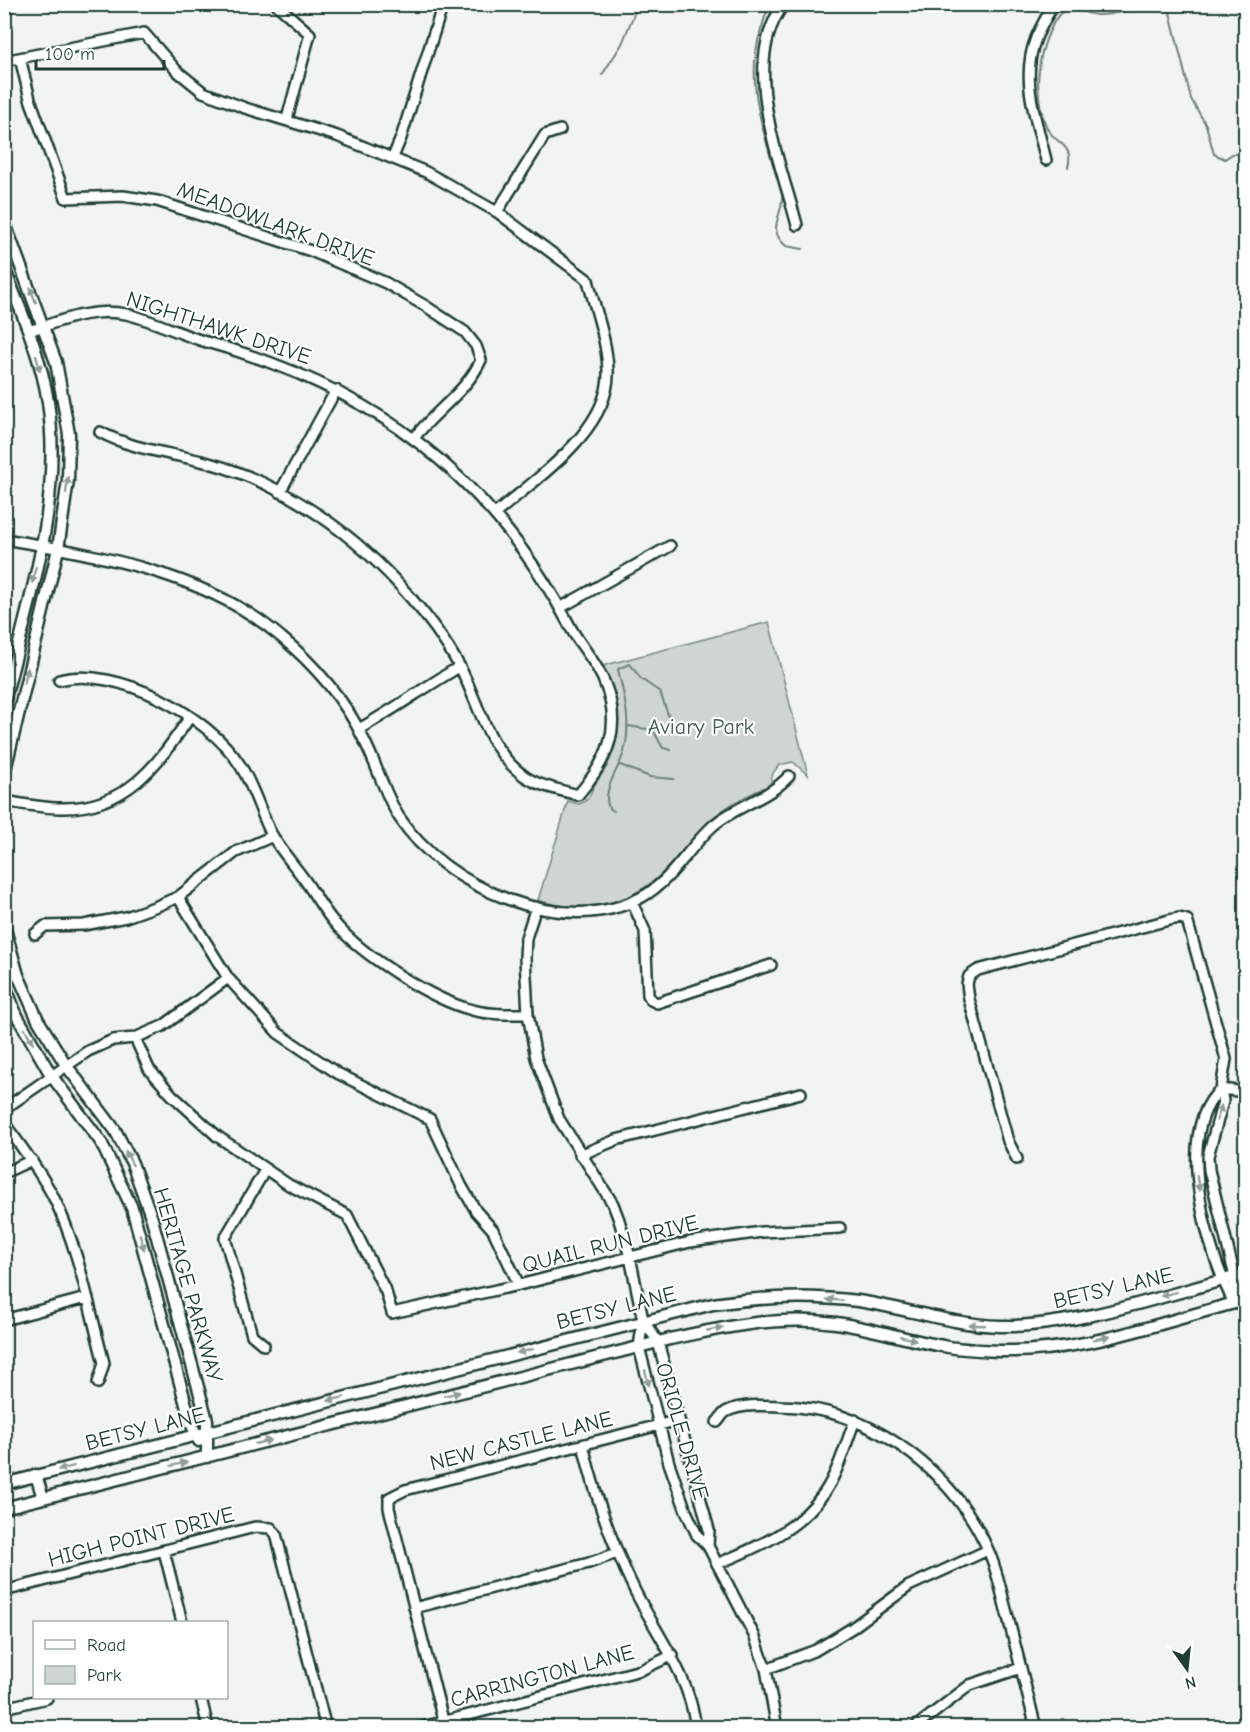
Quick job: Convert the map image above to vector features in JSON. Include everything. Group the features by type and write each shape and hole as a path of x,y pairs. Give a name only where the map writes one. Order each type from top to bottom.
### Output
{"main road":[{"path":"4,221 56,362 69,434 68,480 57,549 4,774"},
{"path":"4,268 29,331 48,402 52,465 49,513 4,702"},
{"name":"HERITAGE PARKWAY","path":"4,926 27,998 66,1065 115,1130 140,1182 207,1420 201,1433"},
{"name":"HERITAGE PARKWAY","path":"4,983 16,1014 51,1076 101,1142 132,1208 207,1457"},
{"name":"BETSY LANE","path":"4,1484 643,1320 740,1300 797,1298 858,1302 965,1325 1005,1326 1086,1316 1240,1275"},
{"name":"BETSY LANE","path":"4,1508 658,1342 749,1323 793,1320 836,1323 945,1347 1025,1349 1056,1347 1108,1336 1240,1301"},
{"path":"36,1475 43,1498"}],"street":[{"path":"276,4 310,34 287,119"},
{"path":"393,157 443,4"},
{"path":"784,4 765,39 761,76 797,225"},
{"path":"1046,160 1029,93 1029,62 1036,37 1053,4"},
{"path":"4,61 144,33 177,72 204,92 393,157 434,176 497,212 588,280 609,372 602,409 583,436 495,514"},
{"name":"MEADOWLARK DRIVE","path":"20,58 37,121 66,198 123,196 157,201 311,251 386,284 465,332 476,346 481,360 473,376 427,421 414,438"},
{"path":"497,212 545,135 560,130"},
{"name":"NIGHTHAWK DRIVE","path":"29,331 81,315 125,314 175,333 260,356 336,390 414,438 495,514 545,580 605,683 612,709 611,739 598,771 578,795 525,777 506,761 492,740 459,667"},
{"path":"280,492 336,390"},
{"path":"100,432 116,441 212,464 280,492 334,526 385,569 432,624 459,667 359,729"},
{"path":"4,539 41,545 148,570 200,587 242,608 281,636 317,671 359,729 389,800 424,847 456,873 473,883 536,907 576,914 610,910 632,902 661,884 716,824 748,803 775,790 789,776"},
{"path":"560,608 670,546"},
{"path":"59,680 76,676 121,684 166,701 190,717 220,741 239,763 254,790 273,836 341,931 387,967 434,994 469,1009 502,1014 528,1014"},
{"path":"4,801 61,808 98,804 135,786 162,758 190,717"},
{"path":"35,934 45,926 84,924 126,917 178,897 236,852 273,836"},
{"path":"178,897 228,978 278,1033 337,1073 430,1119 461,1185 476,1211 493,1230 519,1285"},
{"path":"632,902 645,931 648,995 657,1003 771,965"},
{"name":"ORIOLE DRIVE","path":"536,907 526,938 525,958 528,1014 536,1058 559,1119 613,1204 630,1257 643,1320 639,1347 659,1425 686,1511 697,1535 708,1546 749,1623 766,1669 777,1728"},
{"path":"1017,1159 1008,1140 969,999 968,979 978,970 1169,920 1179,918 1187,920 1226,1059 1221,1089 1223,1101 1209,1161 1222,1228 1240,1275 1240,1301"},
{"path":"4,1109 88,1051 112,1040 135,1038 163,1026 228,978"},
{"path":"135,1038 149,1069 172,1095 217,1136 265,1170 225,1238 252,1335 264,1345"},
{"path":"1240,1301 1222,1280 1196,1174 1195,1150 1203,1120 1213,1096 1221,1089 1245,1092"},
{"path":"580,1155 615,1140 801,1093"},
{"path":"4,1123 32,1160 53,1197 72,1242 104,1363 98,1383"},
{"path":"4,1173 32,1160"},
{"path":"1196,1160 1209,1161"},
{"name":"QUAIL RUN DRIVE","path":"265,1170 347,1215 386,1292 392,1312 519,1285 690,1242 762,1232 840,1228"},
{"path":"1209,1232 1222,1228"},
{"path":"4,1320 86,1298"},
{"name":"ORIOLE DRIVE","path":"643,1320 658,1342 709,1530 708,1546"},
{"path":"717,1422 726,1412 771,1406 803,1408 855,1420 893,1441 926,1467 972,1520 988,1550 1036,1728"},
{"name":"NEW CASTLE LANE","path":"414,1608 390,1514 390,1498 398,1492 679,1420"},
{"path":"717,1564 765,1543 801,1521 825,1492 855,1420"},
{"path":"583,1445 595,1495 617,1553 636,1594 673,1655 690,1700 696,1728"},
{"name":"HIGH POINT DRIVE","path":"4,1591 263,1526 274,1530 326,1728"},
{"path":"766,1669 816,1650 852,1628 909,1586 988,1550"},
{"path":"164,1551 182,1621"},
{"path":"444,1724 414,1608 589,1563 617,1553"},
{"name":"CARRINGTON LANE","path":"419,1728 444,1724 641,1670 673,1655"},
{"path":"914,1728 970,1685 1021,1668"},
{"path":"4,1708 43,1699"},
{"path":"201,1699 208,1728"}],"green space":[{"name":"Aviary Park","path":"769,622 808,775 793,762 779,765 773,773 770,785 740,799 720,812 699,831 658,877 631,895 617,901 585,907 538,900 568,801 579,804 587,800 613,752 618,714 613,689 602,666"}],"waterway":[{"path":"602,75 622,44 638,4"},
{"path":"755,4 767,10"},
{"path":"772,4 765,17 756,51 756,93 764,134 782,195 777,233 786,246 803,249"},
{"path":"1061,4 1062,11"},
{"path":"1068,167 1069,159 1066,148 1053,137 1046,126 1038,89 1042,51 1053,23 1065,10 1073,9 1104,15 1151,4"},
{"path":"1168,4 1191,99 1206,125 1214,154 1225,159 1232,154 1246,154"},
{"path":"614,811 609,808 607,794 622,759 627,730 626,710 618,669 630,664 641,679 660,692 672,726"},
{"path":"628,726 653,730 663,748 671,750"},
{"path":"620,765 650,777 674,779"}]}
